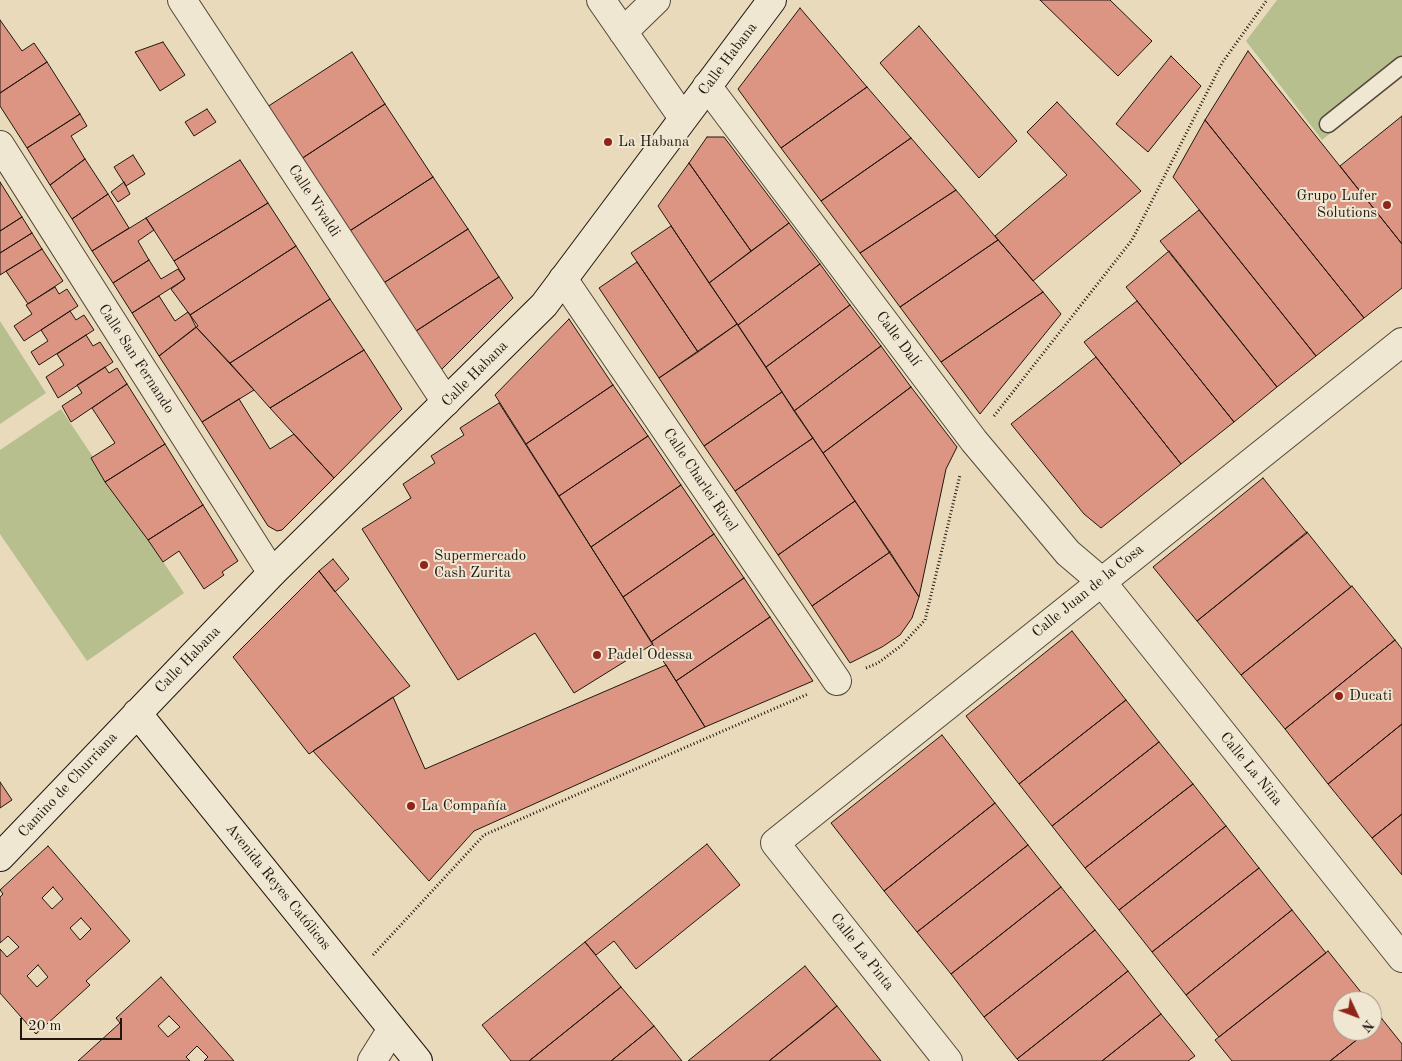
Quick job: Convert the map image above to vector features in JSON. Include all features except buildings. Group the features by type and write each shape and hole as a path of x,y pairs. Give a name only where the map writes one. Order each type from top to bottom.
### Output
{"street":[{"name":"Calle Vivaldi","path":"182,0 446,402"},
{"path":"601,0 683,118"},
{"path":"623,32 656,0"},
{"name":"Calle Habana","path":"137,713 272,573 544,305 772,0"},
{"name":"Calle Dalí","path":"707,86 974,441 1068,553 1101,580"},
{"name":"Calle San Fernando","path":"0,145 272,573"},
{"name":"Calle Charlei Rivel","path":"563,279 837,681"},
{"name":"Calle Juan de la Cosa","path":"775,843 1101,580 1402,342"},
{"name":"Calle La Niña","path":"1101,580 1402,958"},
{"name":"Camino de Churriana","path":"0,857 137,713"},
{"name":"Avenida Reyes Católicos","path":"137,713 418,1061"},
{"name":"Calle La Pinta","path":"775,843 948,1061"},
{"path":"372,1061 392,1029"}],"lane":[{"path":"1328,124 1402,65"}],"path":[{"path":"352,978 484,835 878,663 902,645 925,620 963,465 974,441 1132,240 1222,63 1267,0"}],"green space":[{"path":"1277,0 1402,0 1402,76 1322,140 1246,41"},
{"path":"0,321 46,393 0,424"},
{"path":"61,409 184,593 87,661 0,534 0,450"}],"place":[{"name":"La Habana","path":"608,142"},
{"name":"Grupo Lufer Solutions","path":"1387,205"},
{"name":"Supermercado Cash Zurita","path":"424,565"},
{"name":"Padel Odessa","path":"597,655"},
{"name":"Ducati","path":"1339,696"},
{"name":"La Compañía","path":"411,806"}]}
